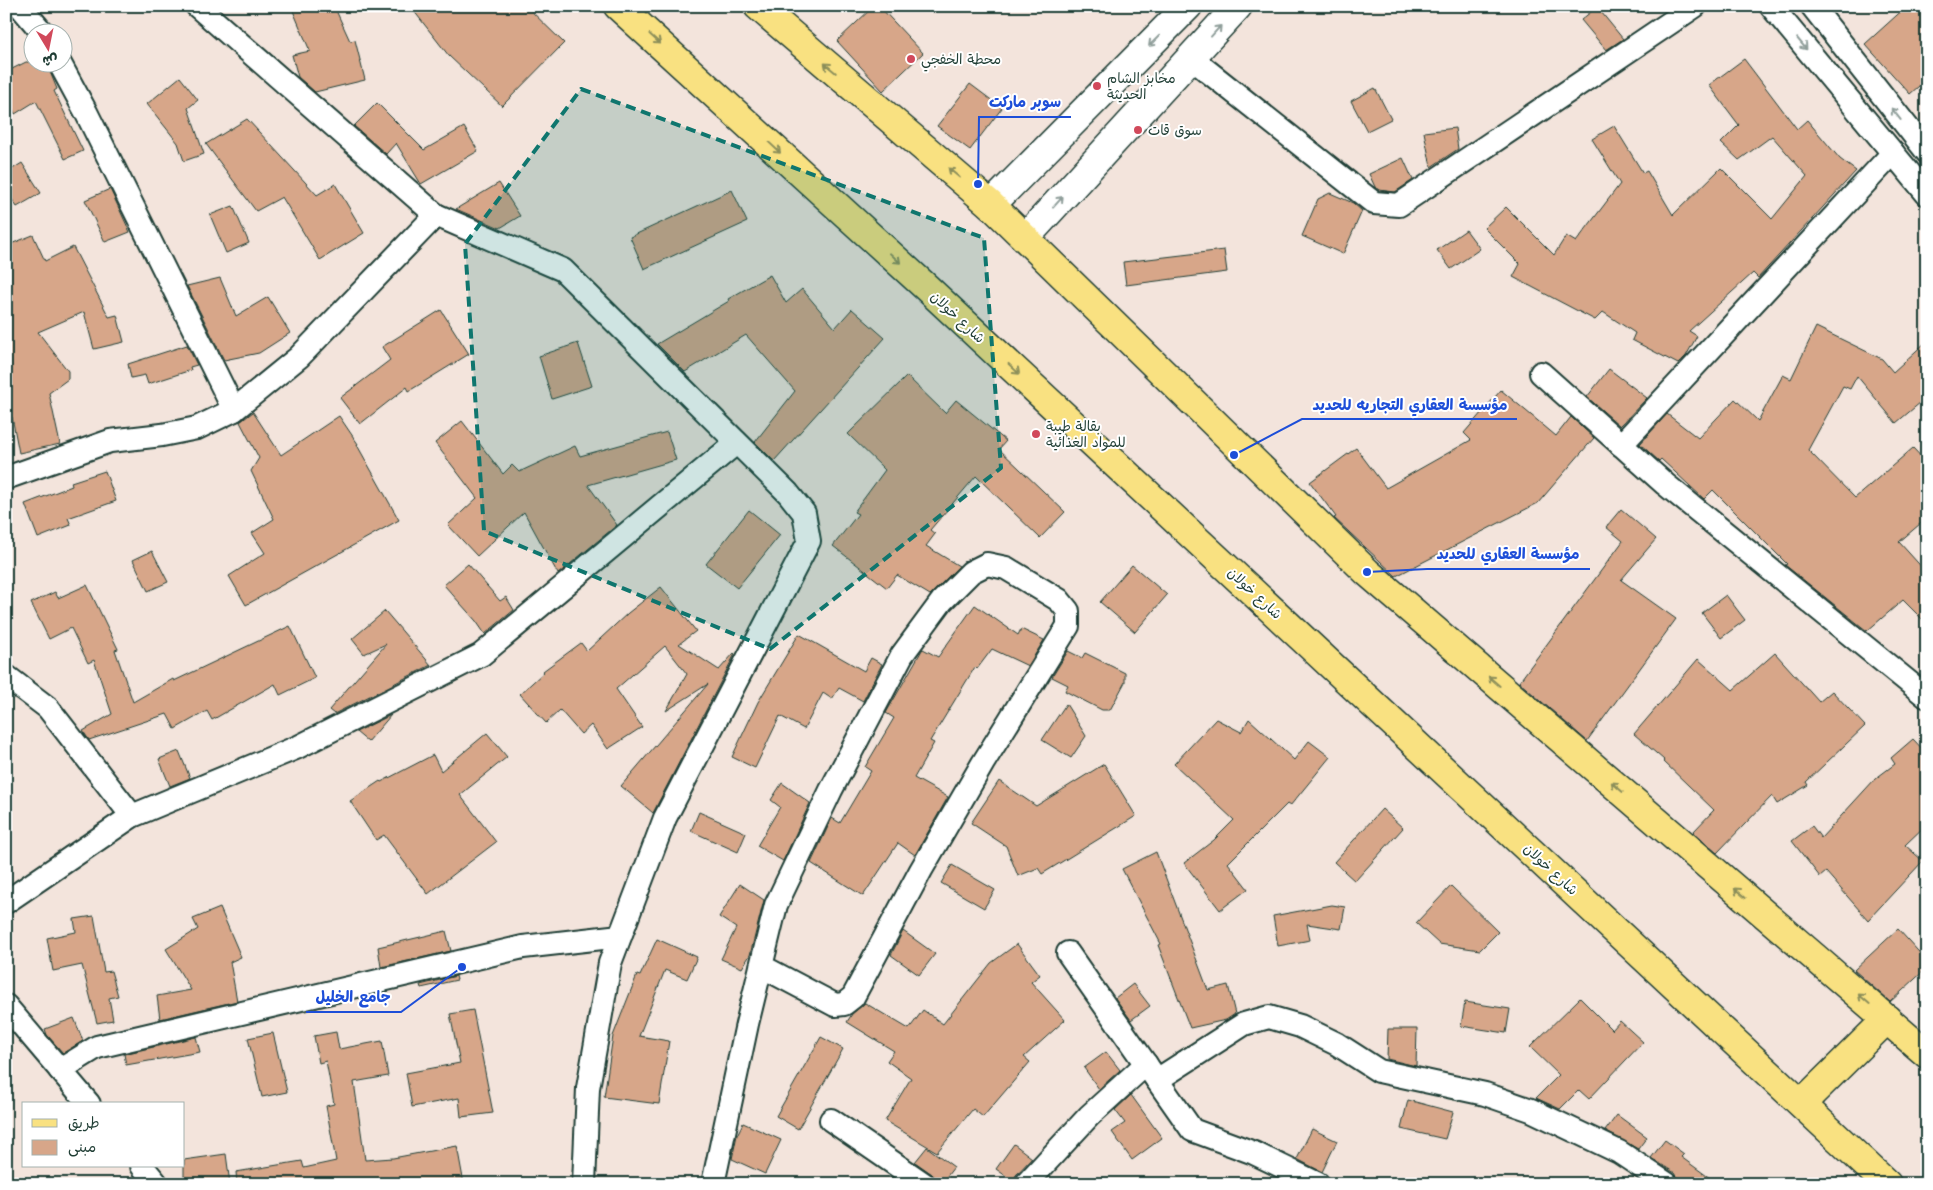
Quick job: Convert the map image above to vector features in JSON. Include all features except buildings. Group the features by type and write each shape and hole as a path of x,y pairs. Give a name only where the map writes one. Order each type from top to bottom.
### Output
{"main road":[{"name":"شارع خولان","path":"618,6 927,288 1887,1184"},
{"path":"758,6 991,205 1368,572 1927,1054"},
{"path":"1802,1103 1887,1019"}],"street":[{"path":"20,6 34,22"},
{"path":"197,6 436,215 563,270 788,493 804,513 808,541 665,818 610,963 588,1088 584,1184"},
{"path":"991,205 1188,6"},
{"path":"1026,238 1238,6"},
{"path":"1191,58 1374,203 1399,205 1695,6"},
{"path":"1771,6 1927,194"},
{"path":"1812,6 1927,152"},
{"path":"65,72 91,120 234,410"},
{"path":"1622,445 1893,153"},
{"path":"6,478 110,441 162,435 197,428 234,410 300,357 436,215"},
{"path":"1541,373 1665,484 1927,697"},
{"path":"6,902 132,816 298,746 481,655 736,443"},
{"path":"713,1184 747,1024 761,966 776,906 831,790 902,655 942,601 971,572 987,564 1006,568 1059,600 1068,611 1068,626 983,763 921,870 853,997 844,1004 835,1005 761,966"},
{"path":"6,676 48,708 132,816"},
{"path":"60,1070 97,1047 523,946 620,936"},
{"path":"1068,953 1192,1130 1254,1153 1318,1184"},
{"path":"6,1006 87,1102"},
{"path":"1026,1184 1089,1116 1152,1072 1244,1024 1269,1017 1308,1030 1336,1044 1379,1071 1485,1094 1532,1110 1619,1152 1667,1184"},
{"path":"831,1120 924,1184"},
{"path":"144,1168 157,1184"}],"highlighted area":[{"path":"581,89 984,238 1001,468 770,649 484,531 465,244"}],"place":[{"name":"محطة الخفجي","path":"911,59"},
{"name":"مخابز الشام الحديثة","path":"1097,86"},
{"name":"سوق قات","path":"1138,130"},
{"name":"سوبر ماركت","path":"978,184"},
{"name":"بقالة طيبة للمواد الغذائية","path":"1036,434"},
{"name":"مؤسسة العقاري التجاريه للحديد","path":"1234,455"},
{"name":"مؤسسة العقاري للحديد","path":"1367,572"},
{"name":"جامع الخليل","path":"462,967"}]}
